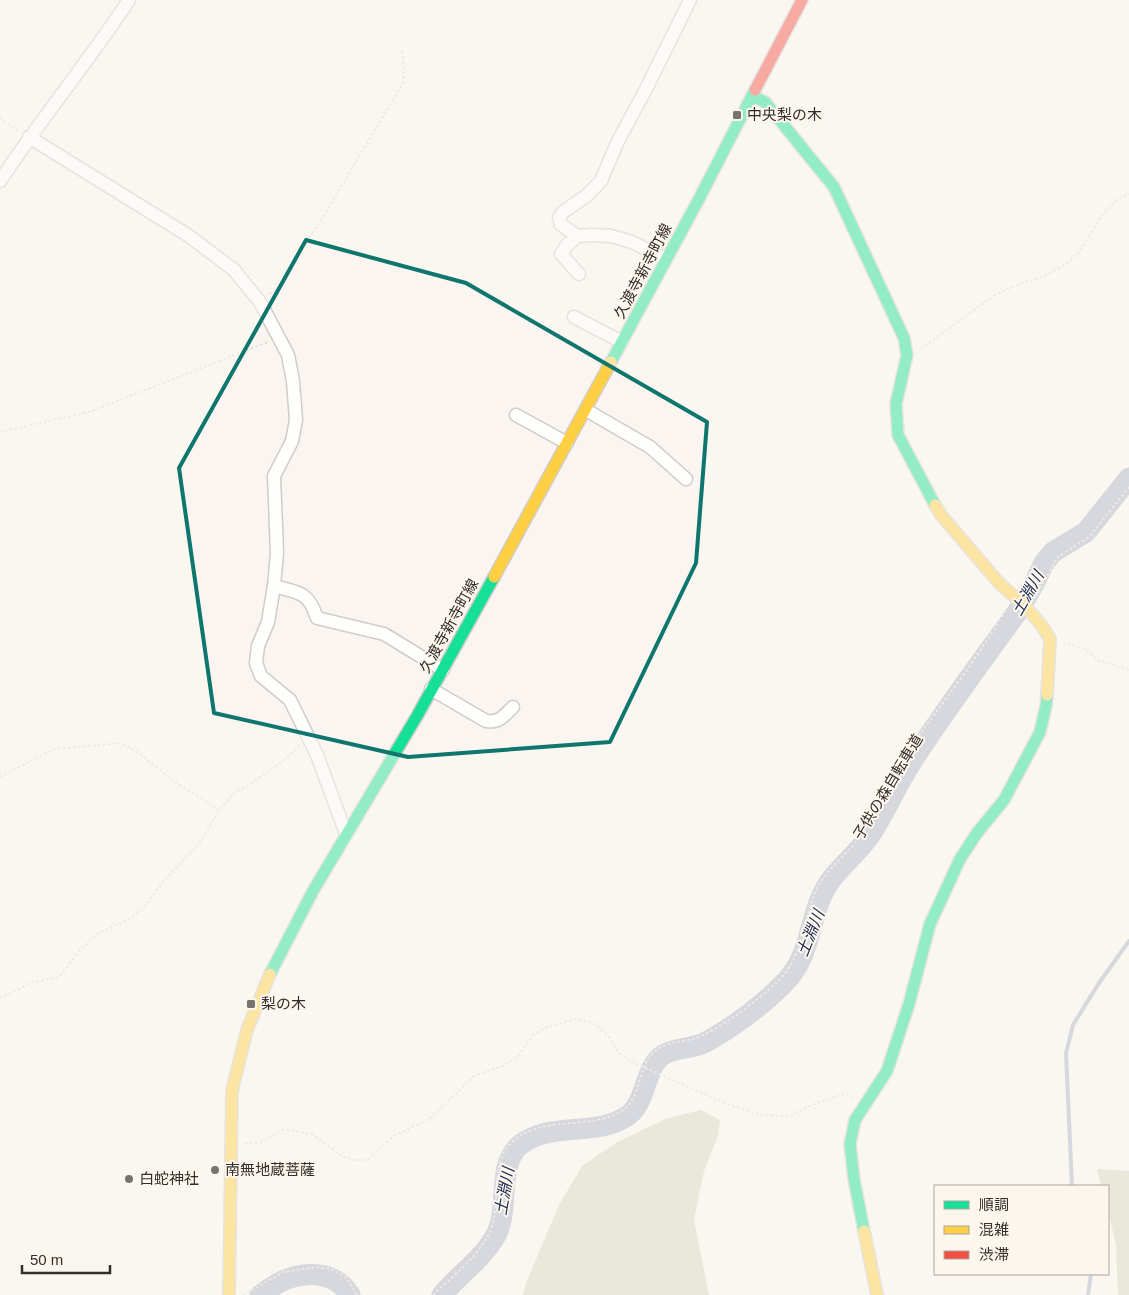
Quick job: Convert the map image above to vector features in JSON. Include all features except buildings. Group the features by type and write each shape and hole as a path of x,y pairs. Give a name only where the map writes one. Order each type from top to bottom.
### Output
{"main road":[{"name":"久渡寺新寺町線","path":"227,1293 232,1090 237,1064 256,1006 280,950 443,670 586,410 752,96 771,55 802,0"},
{"path":"752,96 765,102 834,187 904,338 907,355 896,404 898,436 918,475 941,515 999,583 1042,626 1050,639 1046,706 1040,732 1004,800 990,820 977,833 960,859 930,924 909,1004 887,1071 855,1120 850,1144 854,1178 877,1295"}],"street":[{"path":"0,181 29,137 105,35 128,0"},
{"path":"666,259 632,242 611,236 578,236 561,225 559,218 562,212 586,196 601,181 618,141 690,0"},
{"path":"29,137 189,236 234,270 260,302 288,355 296,420 292,441 274,476 277,553 274,586 268,622 258,646 256,664 261,676 290,700 318,755 346,834"},
{"path":"578,236 560,254 579,274"},
{"path":"574,317 622,342"},
{"path":"586,410 650,447 686,479"},
{"path":"516,415 567,443"},
{"path":"274,586 303,594 312,604 317,618 384,634 443,670"},
{"path":"432,689 486,721 494,722 502,719 513,707"}],"path":[{"path":"260,302 278,288 403,83 404,66 402,51"},
{"path":"0,118 29,137"},
{"path":"907,355 924,348 996,294 1022,283 1043,277 1063,266 1078,254 1100,218 1116,200 1129,194"},
{"path":"0,432 89,412 278,338"},
{"name":"子供の森自転車道","path":"433,1295 465,1264 488,1235 494,1216 500,1162 504,1151 512,1141 538,1127 588,1121 608,1117 620,1112 627,1106 636,1092 653,1052 670,1042 689,1041 702,1036 734,1016 780,980 789,968 803,935 819,886 859,839 873,817 904,758 922,730 1058,557 1090,536 1129,487"},
{"path":"1050,639 1086,649 1097,660 1129,670"},
{"path":"0,998 32,982 60,977 82,948 99,933 129,919 143,908 166,879 201,841 219,810 235,792 248,786 308,738"},
{"path":"0,777 54,750 121,743 139,753 172,780 219,810"},
{"path":"232,1143 259,1143 285,1130 313,1135 342,1156 354,1160 368,1160 392,1137 431,1118 474,1076 502,1066 518,1056 532,1036 547,1026 576,1019 596,1024 610,1038 618,1052 630,1061 730,1105 761,1115 789,1116 809,1106 843,1094 865,1104"},
{"path":"243,1295 284,1272 317,1267 331,1269 346,1277 357,1295"}],"highlighted area":[{"path":"306,240 466,283 707,422 696,563 610,742 408,757 214,713 179,468"}],"green space":[{"path":"701,1110 720,1120 718,1136 704,1171 694,1220 709,1295 523,1295 526,1283 559,1205 582,1166 617,1142 668,1118"},
{"path":"1097,1169 1129,1171 1129,1295 1118,1295 1116,1244 1109,1216 1109,1185 1101,1185"}],"waterway":[{"name":"土淵川","path":"442,1295 484,1252 496,1235 502,1213 508,1164 520,1145 544,1133 598,1127 612,1124 624,1118 632,1112 642,1096 652,1068 663,1055 699,1045 714,1037 737,1023 759,1006 787,980 801,958 817,908 828,884 871,834 911,763 1018,611 1044,563 1053,552 1086,532 1129,478"},
{"path":"1072,1185 1066,1053 1073,1025 1099,983 1129,941"},
{"name":"土淵川","path":"260,1295 289,1278 309,1275 328,1277 344,1287 350,1295"},
{"path":"1088,1295 1091,1275"}],"traffic: fast":[{"path":"611,362 755,90"},
{"path":"752,96 765,102 834,187 904,338 907,355 896,404 898,435 935,505"},
{"path":"270,974 313,891 417,716 494,577"},
{"path":"864,1231 854,1179 850,1144 855,1120 887,1071 909,1004 930,924 960,859 977,833 1004,800 1040,732 1047,695"}],"traffic: slow":[{"path":"494,577 611,362"},
{"path":"935,505 941,515 999,583 1026,607 1050,639 1047,695"},
{"path":"229,1295 232,1091 247,1030 270,974"},
{"path":"864,1231 877,1295"}],"traffic: jam":[{"path":"755,90 802,0"}],"place":[{"name":"中央梨の木","path":"737,115"},
{"name":"梨の木","path":"251,1004"},
{"name":"南無地蔵菩薩","path":"215,1170"},
{"name":"白蛇神社","path":"129,1179"}]}
